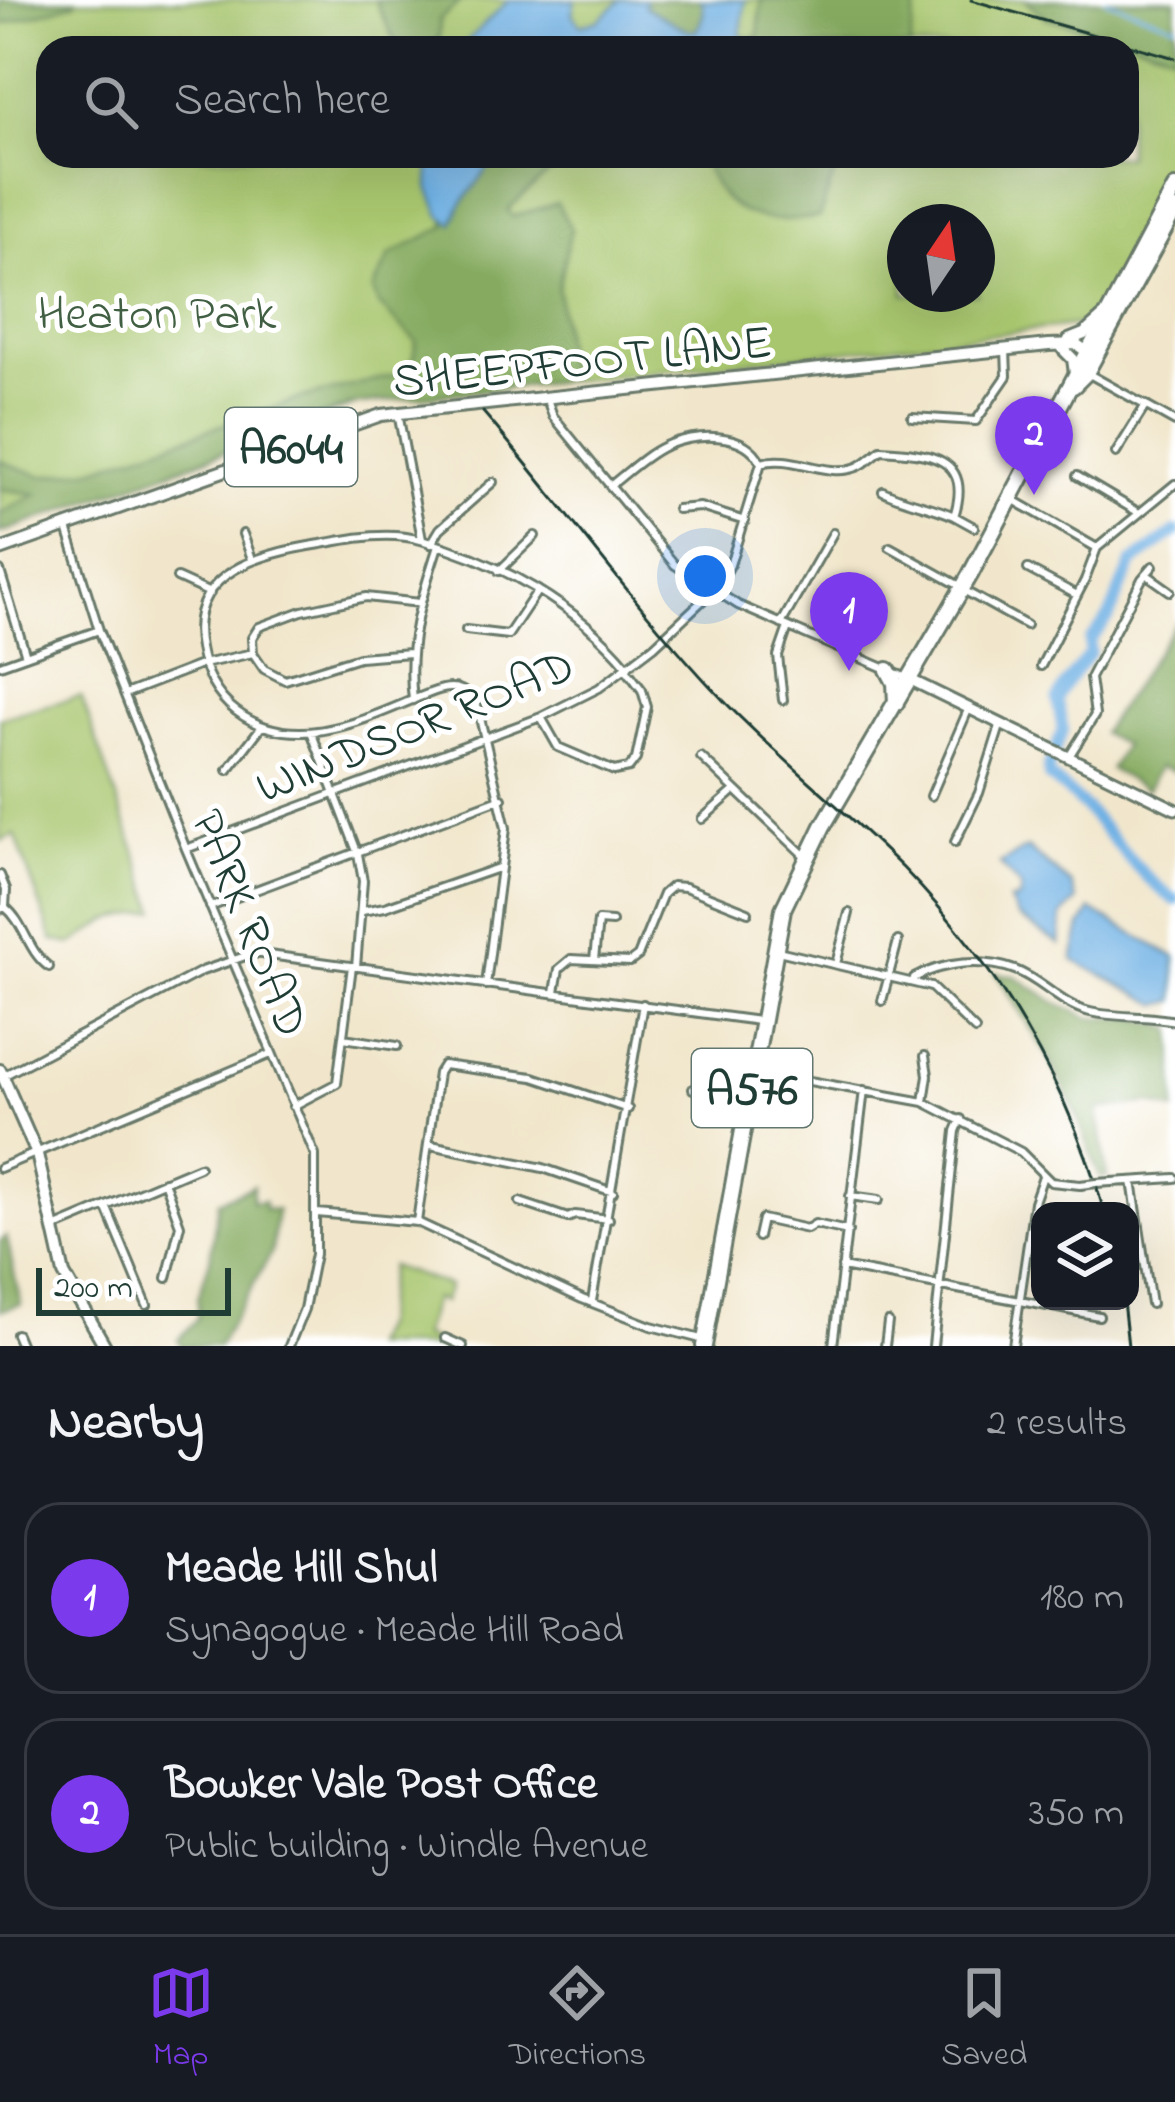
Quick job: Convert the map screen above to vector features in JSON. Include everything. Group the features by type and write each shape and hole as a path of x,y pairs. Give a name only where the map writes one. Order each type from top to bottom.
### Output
{"highway":[{"name":"A576","path":"1138,266 1175,188"},
{"name":"A576","path":"704,1343 784,909 806,857 1012,500 1106,322 1175,209"},
{"path":"888,670 895,683 896,703"}],"main road":[{"name":"SHEEPFOOT LANE","path":"1048,345 1078,337 1106,322"},
{"name":"SHEEPFOOT LANE","path":"0,550 357,422 398,413 1048,345 1076,344 1082,369"},
{"name":"SHEEPFOOT LANE","path":"1048,345 1063,349 1082,369"},
{"path":"1063,349 1082,369"},
{"path":"1,1073 37,1154 64,1274 106,1346"}],"street":[{"path":"912,418 976,421 1007,376 1006,350"},
{"path":"1082,369 1175,422"},
{"path":"547,398 553,416 664,555 712,590 1002,722 1175,809"},
{"path":"1116,454 1146,406"},
{"path":"398,413 431,543"},
{"path":"609,487 660,448 674,443 738,439 751,446 761,463 777,459 836,470 857,467 881,451 944,460 957,479 954,516"},
{"name":"WINDSOR ROAD","path":"185,849 541,717 599,688 712,590 730,565 761,463"},
{"path":"1077,476 1138,512"},
{"path":"413,700 410,653 431,543 440,529 493,482"},
{"path":"1041,666 1096,548 1175,484"},
{"path":"883,491 909,504 932,506 974,527"},
{"path":"1012,500 1096,548"},
{"path":"677,508 700,507 745,521"},
{"name":"PARK ROAD","path":"67,528 99,630 185,849 315,1155 317,1213 310,1286 290,1346"},
{"path":"783,700 778,656 785,625 833,533"},
{"path":"243,534 252,559"},
{"path":"500,571 535,536"},
{"path":"486,985 506,828 476,701 458,688 439,689 312,734 262,726 225,700 203,664 200,618 219,580 252,559 358,537 431,543 538,590 604,637 642,690 647,707 636,759 629,768 614,771 558,747 541,717"},
{"path":"890,547 1026,625"},
{"path":"1066,753 1095,715 1090,678 1153,566"},
{"path":"1028,569 1077,595"},
{"path":"0,571 26,656"},
{"path":"1146,574 1170,590"},
{"path":"177,578 210,593"},
{"path":"466,630 508,634 538,590"},
{"path":"842,651 873,596"},
{"path":"410,653 359,657 285,680 264,669 253,653 252,638 259,627 302,610 366,597 420,603"},
{"path":"0,665 99,630"},
{"path":"125,694 203,664 253,653"},
{"path":"931,796 970,707"},
{"path":"956,842 979,793 1002,722"},
{"path":"228,770 262,726"},
{"path":"293,1106 335,1086 362,911 358,854 312,734"},
{"path":"701,758 806,857"},
{"path":"701,819 735,790"},
{"path":"210,907 502,798"},
{"path":"362,911 385,908 501,867"},
{"path":"0,875 6,890 3,908 14,914 29,946 49,967"},
{"path":"556,992 559,969 571,958 630,962 638,956 663,894 672,886 748,912"},
{"path":"836,964 849,913"},
{"path":"593,960 598,921 612,922"},
{"path":"882,1001 898,941"},
{"path":"775,950 931,987 975,1030"},
{"path":"1,1073 232,958 254,953 763,1022"},
{"path":"913,982 935,966 949,963 1016,970 1054,998 1091,1012 1175,1021"},
{"path":"592,1300 643,1004"},
{"path":"343,1038 397,1046"},
{"path":"0,1168 271,1054"},
{"path":"923,1061 928,1076 924,1102"},
{"path":"417,1222 438,1073 447,1064 533,1077 628,1108"},
{"path":"755,1071 924,1102 1022,1152 1042,1176 1059,1185 1175,1178"},
{"path":"693,1089 749,1102"},
{"path":"833,1346 864,1090"},
{"path":"933,1346 956,1131 962,1119"},
{"path":"430,1145 544,1168 613,1192"},
{"path":"54,1228 199,1167"},
{"path":"1012,1346 1042,1176"},
{"path":"164,1181 180,1225 167,1278"},
{"path":"1132,1181 1151,1304"},
{"path":"850,1196 879,1200"},
{"path":"520,1202 568,1218 609,1219"},
{"path":"106,1206 147,1305"},
{"path":"317,1213 417,1222 638,1321 704,1343"},
{"path":"758,1237 762,1220 848,1232"},
{"path":"1026,1249 1031,1249"},
{"path":"842,1267 1099,1316"},
{"path":"885,1346 888,1322"},
{"path":"16,1334 21,1346"},
{"path":"445,1338 463,1346"}],"green space":[{"name":"Heaton Park","path":"0,0 1175,0 1175,176 1089,324 359,404 0,533"},
{"path":"0,0 75,0 75,3 0,25"},
{"path":"375,0 462,0 440,19 439,36 392,36"},
{"path":"645,0 701,0 702,19 696,31 688,31 645,7"},
{"path":"761,0 917,0 912,36 758,36"},
{"path":"1025,0 1175,0 1175,53 1139,43 1139,36 1113,36 1047,18"},
{"path":"488,168 554,168 508,209 512,217 557,203 571,229 558,288 568,381 351,405 0,533 0,514 36,494 0,489 0,461 43,476 93,469 299,399 411,371 416,341 378,304 373,290 390,255 446,226 445,222 453,224 460,206"},
{"path":"707,168 837,168 819,217 798,220 746,213 720,193"},
{"path":"1175,625 1175,772 1159,767 1147,790 1110,769 1124,745 1102,733"},
{"path":"81,696 156,910 109,920 72,944 53,940 15,835 0,841 0,718"},
{"path":"996,973 1015,976 1090,1018 1139,1019 1173,1029 1175,1111 1150,1103 1098,1110 1107,1177 1100,1177 1074,1108 1046,1053"},
{"path":"253,1186 252,1202 264,1201 264,1209 277,1210 272,1252 218,1346 182,1346 178,1340 198,1318 218,1201"},
{"path":"6,1237 21,1304 0,1311 0,1241"},
{"path":"390,1266 449,1286 443,1302 434,1299 422,1336 447,1346 370,1346 381,1325"}],"water":[{"path":"509,0 575,0 572,14 581,25 599,20 621,0 645,0 645,7 696,31 704,12 701,0 745,0 740,36 472,36"},
{"path":"430,168 488,168 460,206 453,224 441,216 429,188"},
{"path":"1027,848 1071,884 1077,901 1062,916 1060,944 1018,917 1010,901 1019,899 1021,888 1000,864"},
{"path":"1091,910 1175,957 1175,1001 1160,1005 1073,960 1081,926"}],"waterway":[{"path":"1105,0 1175,25"},
{"path":"1175,532 1132,563 1109,617 1090,641 1090,653 1064,686 1057,700 1063,730 1048,768 1049,777 1175,900"}],"tram line":[{"path":"971,0 1098,36"},
{"path":"1139,48 1175,58"},
{"path":"483,412 691,666 903,868 969,945 1049,1071 1101,1202"},
{"path":"1124,1310 1128,1346"}],"place":[{"name":"Bowker Vale Post Office","path":"1034,495"},
{"name":"Meade Hill Shul","path":"849,671"}]}
